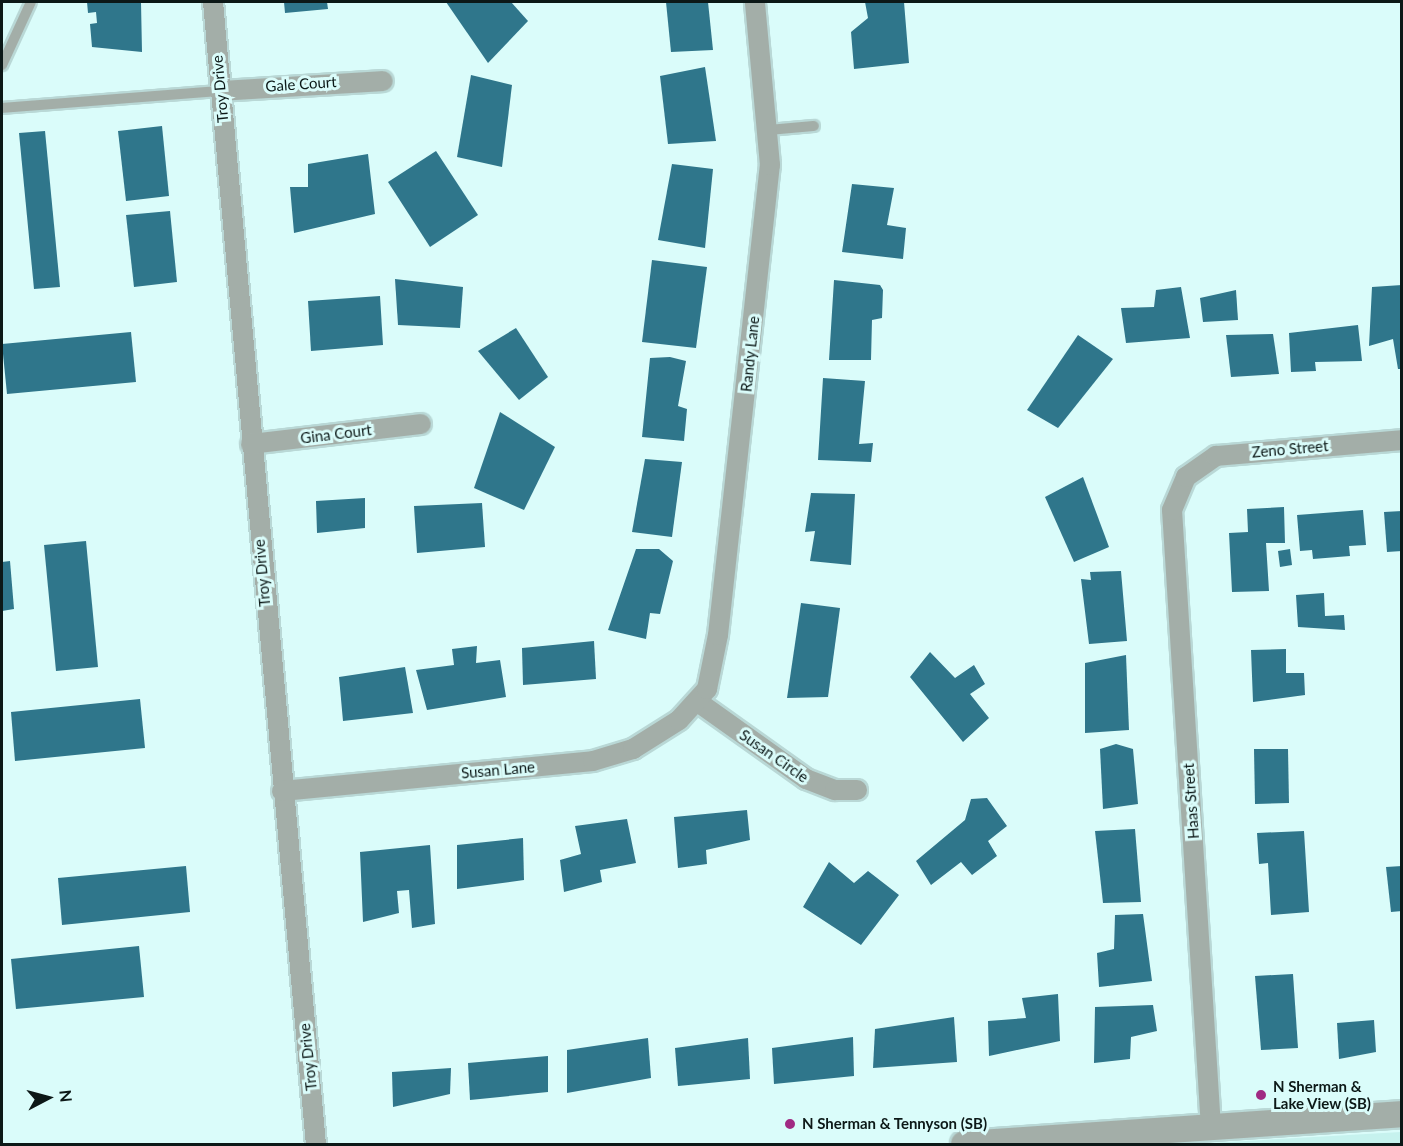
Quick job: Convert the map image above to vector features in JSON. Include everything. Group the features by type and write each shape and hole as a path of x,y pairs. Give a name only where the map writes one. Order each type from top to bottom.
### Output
{"street":[{"name":"Troy Drive","path":"213,2 282,791 316,1144"},
{"name":"Randy Lane","path":"698,702 707,689 718,635 770,165 755,2"},
{"name":"Gale Court","path":"220,91 383,81"},
{"name":"Gina Court","path":"251,444 421,423"},
{"name":"Zeno Street","path":"1186,477 1216,456 1401,440"},
{"name":"Haas Street","path":"1186,477 1172,510 1210,1128"},
{"name":"Susan Circle","path":"698,702 806,779 835,790 857,790"},
{"name":"Susan Lane","path":"282,791 592,761 633,749 698,702"},
{"path":"964,1144 1401,1114"}],"lane":[{"path":"2,65 31,2"},
{"path":"2,108 220,91"},
{"path":"768,130 814,126"}],"shaded area":[{"path":"1401,1132 1401,1144 1193,1144"}],"building":[{"path":"87,2 141,2 142,52 92,47 90,24 97,23 96,12 88,13"},
{"path":"284,2 327,2 328,9 285,13"},
{"path":"446,2 511,2 528,21 488,63"},
{"path":"666,2 708,2 713,50 671,52"},
{"path":"865,2 904,2 909,63 854,69 851,32 868,18"},
{"path":"705,67 716,141 668,144 660,76"},
{"path":"471,75 512,85 502,167 457,157"},
{"path":"162,126 169,196 126,201 118,131"},
{"path":"45,131 60,287 34,289 19,133"},
{"path":"436,151 478,215 430,247 388,182"},
{"path":"368,154 375,214 294,233 290,187 308,187 308,164"},
{"path":"672,164 713,169 705,248 658,240"},
{"path":"852,184 894,188 887,225 906,228 903,259 842,252"},
{"path":"170,211 177,282 134,287 126,215"},
{"path":"652,260 707,267 696,348 642,342"},
{"path":"395,279 463,287 460,328 398,325"},
{"path":"834,280 880,285 883,290 882,318 872,320 871,360 829,360"},
{"path":"1402,285 1402,369 1398,369 1393,339 1369,346 1372,287"},
{"path":"1181,287 1190,338 1126,343 1121,308 1154,307 1156,290"},
{"path":"1236,290 1238,320 1203,322 1200,298"},
{"path":"380,296 383,345 311,351 308,301"},
{"path":"1358,325 1362,361 1315,362 1316,371 1291,372 1289,333"},
{"path":"516,328 548,377 519,400 478,351"},
{"path":"131,332 136,382 7,394 2,344"},
{"path":"1273,334 1279,374 1231,377 1226,335"},
{"path":"1078,335 1113,359 1058,428 1027,410"},
{"path":"670,357 686,361 678,406 687,409 684,441 642,437 650,358"},
{"path":"823,378 865,381 859,444 873,443 871,462 818,460"},
{"path":"500,412 555,447 524,510 474,488"},
{"path":"645,459 682,462 672,537 632,532"},
{"path":"1083,477 1109,547 1074,562 1045,497"},
{"path":"811,493 855,494 851,565 810,561 815,531 805,532"},
{"path":"365,498 365,528 317,533 316,501"},
{"path":"482,503 485,547 417,553 414,506"},
{"path":"1284,507 1285,543 1266,543 1269,591 1232,592 1229,533 1248,532 1247,509"},
{"path":"1363,510 1366,545 1349,546 1350,556 1313,559 1312,550 1300,551 1297,515"},
{"path":"1402,511 1402,551 1387,552 1384,512"},
{"path":"86,541 98,667 56,671 44,545"},
{"path":"636,549 659,549 673,561 660,614 650,613 646,639 608,630"},
{"path":"1290,549 1292,565 1280,567 1278,551"},
{"path":"10,561 14,609 2,611 2,562"},
{"path":"1121,571 1127,641 1089,644 1081,579 1091,580 1090,572"},
{"path":"1324,593 1325,616 1344,615 1345,630 1298,627 1296,595"},
{"path":"801,603 840,608 828,697 787,698"},
{"path":"594,641 596,679 523,685 522,648"},
{"path":"477,646 476,663 500,660 506,697 427,710 416,670 454,665 452,649"},
{"path":"1286,649 1286,673 1304,673 1305,695 1253,702 1251,650"},
{"path":"930,652 955,678 974,665 985,684 970,694 989,718 963,742 910,677"},
{"path":"1126,655 1129,730 1085,733 1085,663"},
{"path":"405,667 413,713 343,721 339,677"},
{"path":"140,699 145,748 15,761 11,712"},
{"path":"1116,744 1133,749 1138,804 1103,809 1100,749"},
{"path":"1254,749 1288,749 1289,803 1255,804"},
{"path":"987,798 1007,826 988,841 997,856 972,875 961,862 931,885 916,861 965,820 971,799"},
{"path":"747,810 750,840 706,850 707,864 678,868 674,817"},
{"path":"627,819 636,863 600,870 602,882 564,892 560,860 581,854 575,826"},
{"path":"1135,829 1141,902 1103,903 1095,831"},
{"path":"1304,831 1309,912 1271,915 1268,863 1259,864 1257,833"},
{"path":"523,838 524,880 457,889 457,845"},
{"path":"430,845 435,924 412,928 409,890 397,891 399,913 363,922 360,852"},
{"path":"829,862 854,883 868,871 899,895 861,945 803,907"},
{"path":"186,866 190,912 62,925 58,878"},
{"path":"1402,866 1402,911 1391,912 1386,867"},
{"path":"1143,914 1152,981 1099,987 1097,953 1114,949 1115,915"},
{"path":"139,946 144,997 16,1009 11,959"},
{"path":"1293,974 1298,1048 1261,1050 1255,976"},
{"path":"1058,994 1060,1041 989,1056 988,1021 1026,1018 1022,998"},
{"path":"1153,1005 1157,1031 1131,1037 1130,1059 1094,1063 1095,1007"},
{"path":"954,1017 957,1062 873,1068 875,1029"},
{"path":"1374,1020 1376,1052 1339,1059 1337,1023"},
{"path":"853,1037 854,1076 774,1084 772,1048"},
{"path":"648,1038 651,1078 567,1093 567,1050"},
{"path":"748,1038 750,1079 678,1086 675,1048"},
{"path":"548,1056 548,1092 470,1100 468,1063"},
{"path":"451,1068 450,1094 393,1107 392,1072"}],"place":[{"name":"N Sherman & Lake View (SB)","path":"1261,1095"},
{"name":"N Sherman & Tennyson (SB)","path":"790,1124"}]}
